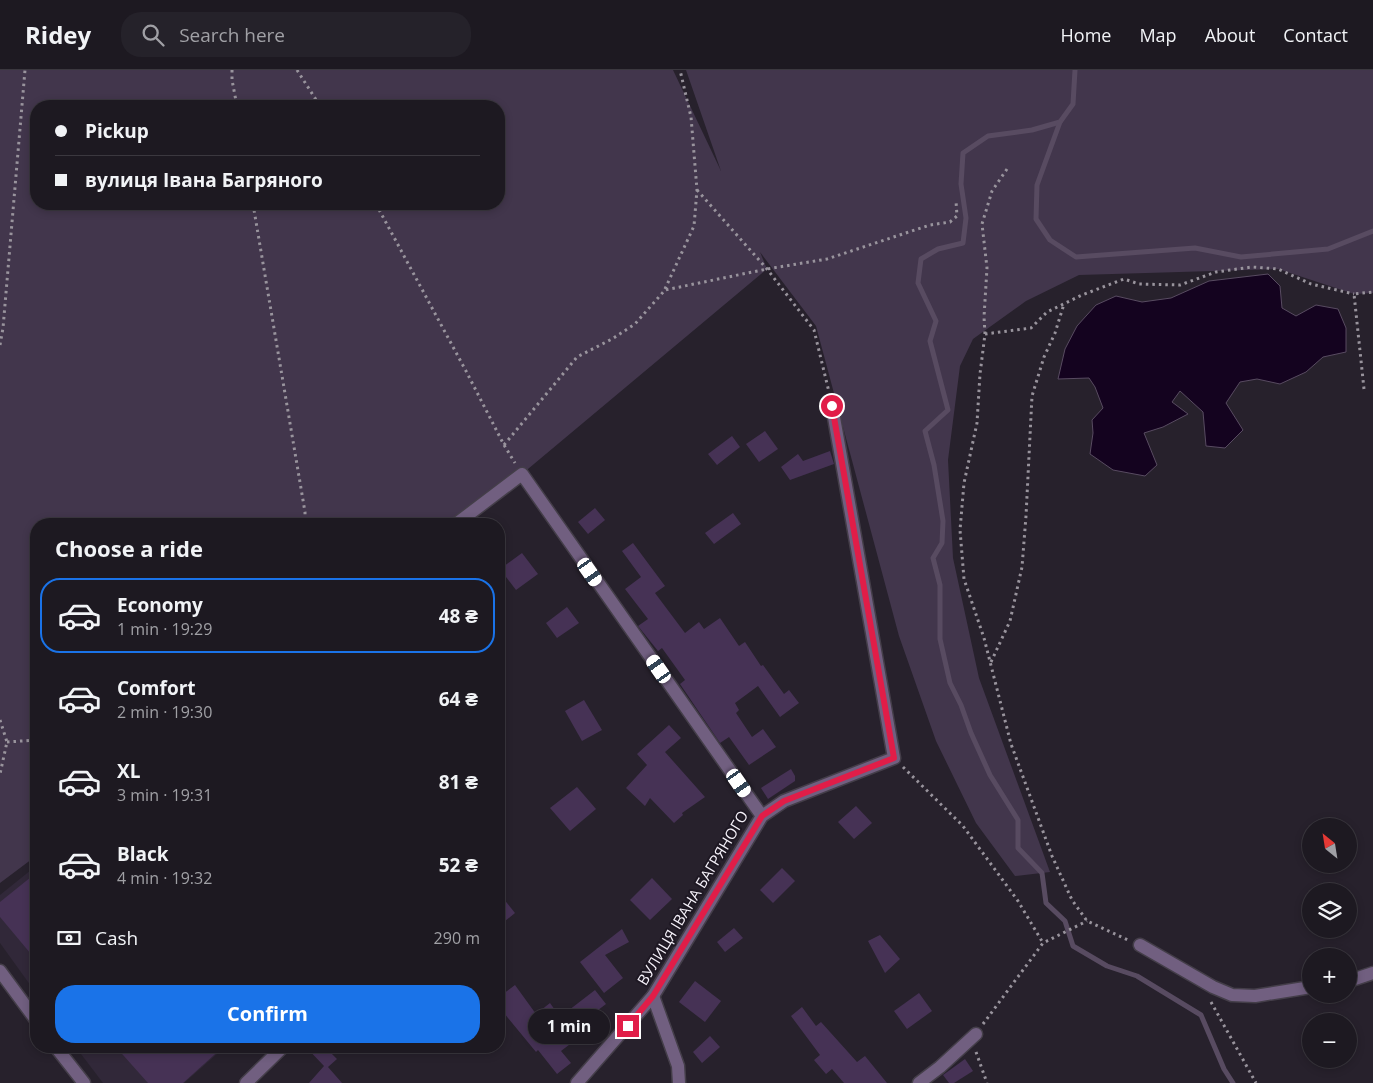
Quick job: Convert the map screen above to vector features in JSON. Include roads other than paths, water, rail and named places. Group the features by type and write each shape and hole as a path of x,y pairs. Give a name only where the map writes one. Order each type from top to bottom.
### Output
{"street":[{"name":"ВУЛИЦЯ ІВАНА БАГРЯНОГО","path":"577,1083 653,996 762,816 784,801 894,758 832,406"},
{"path":"464,518 522,474 762,816"},
{"path":"1140,945 1232,995 1255,996 1302,988"},
{"path":"0,971 30,1012"},
{"path":"1357,978 1373,973"},
{"path":"653,996 678,1066 679,1083"},
{"path":"919,1083 940,1067 976,1034"},
{"path":"60,1053 84,1083"},
{"path":"246,1083 277,1053"}],"waterway":[{"path":"1075,70 1073,104 1060,122 1032,130 988,136 963,153 961,184 966,218 963,243 938,249 921,259 918,283 936,321 930,341 948,410 925,431 934,465 943,521 942,543 933,558 940,585 940,639 950,683 961,705 971,733 990,775 1018,820 1018,848 1042,873 1046,903 1065,921 1073,946 1107,966 1137,976 1201,1015 1224,1069 1233,1083"},
{"path":"1060,122 1037,185 1036,219 1050,240 1076,257 1195,248 1241,257 1328,249 1373,231"}]}
